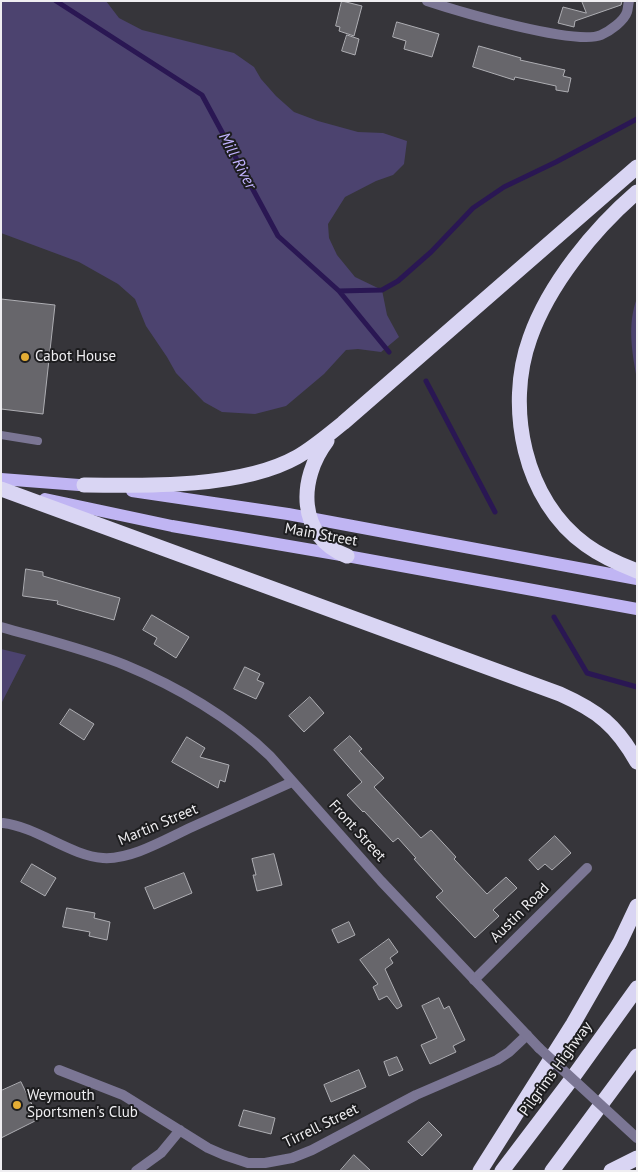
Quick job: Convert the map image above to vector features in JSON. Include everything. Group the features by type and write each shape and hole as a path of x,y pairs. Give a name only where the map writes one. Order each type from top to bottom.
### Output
{"highway":[{"path":"84,485 132,485 218,480 258,472 297,458 343,423 637,167"},
{"path":"637,192 608,220 582,250 560,281 543,310 530,337 524,358 519,408 522,435 529,460 551,508 568,529 586,545 615,562 637,571"},
{"path":"343,423 325,443 314,463 308,490 309,518 313,527 323,542 337,552 347,556"},
{"path":"1,488 553,691 584,706 605,720 623,740 637,762"},
{"path":"480,1171 570,1030 620,942 637,906"},
{"name":"Pilgrims Highway","path":"502,1171 637,988"},
{"path":"552,1171 637,1056"},
{"path":"611,1171 637,1158"}],"main road":[{"name":"Main Street","path":"1,479 84,485 170,496 309,518 637,579"},
{"name":"Main Street","path":"1,488 55,502 142,520 637,609"}],"street":[{"path":"426,1 499,22 581,38 600,35 613,28 626,14 629,1"},
{"name":"Front Street","path":"1,628 127,666 174,689 229,721 250,737 270,756 381,881 539,1048 637,1138"},
{"name":"Martin Street","path":"3,823 23,827 90,856 112,858 124,856 149,847 292,782"},
{"name":"Austin Road","path":"474,980 587,868"},
{"name":"Tirrell Street","path":"59,1070 123,1095 208,1148 248,1163 274,1162 292,1158 317,1147 416,1096 503,1056 527,1034"},
{"path":"136,1171 161,1152 180,1130"}],"lane":[{"path":"1,435 38,440"}],"shaded area":[{"path":"1,1 106,1 119,18 142,30 234,53 254,67 261,79 276,96 294,112 358,132 383,133 407,141 404,164 393,175 376,181 345,197 328,224 329,238 337,255 355,277 382,290 387,315 399,337 381,352 358,349 346,350 324,374 286,406 255,414 222,412 204,402 176,373 146,326 135,299 118,284 79,262 1,233"},
{"path":"637,298 637,379 631,328"},
{"path":"1,649 26,655 1,704"}],"building":[{"path":"342,1 362,6 354,36 339,31 340,27 336,26"},
{"path":"582,1 622,1 621,5 575,21 574,27 558,23 563,7 586,13"},
{"path":"397,22 439,34 432,57 404,49 406,41 393,37"},
{"path":"347,35 359,39 355,55 342,51"},
{"path":"479,46 521,58 520,60 565,70 563,76 571,78 568,92 556,90 556,86 515,77 514,80 473,67"},
{"name":"Cabot House","path":"1,299 55,305 43,414 1,409"},
{"path":"26,569 43,572 43,576 120,598 114,620 57,604 58,601 23,596"},
{"path":"152,615 189,637 176,658 154,644 157,638 143,630"},
{"path":"245,667 260,674 257,680 264,683 256,699 234,689"},
{"path":"310,697 324,713 304,732 289,716"},
{"path":"70,709 94,724 84,740 60,724"},
{"path":"350,736 362,749 359,751 384,778 374,787 421,838 431,830 456,857 454,859 487,894 506,877 517,888 493,910 499,916 475,938 436,897 443,891 414,859 416,858 398,838 393,842 347,795 362,782 334,750"},
{"path":"187,737 205,748 200,757 229,765 225,782 220,780 218,788 172,762"},
{"path":"555,836 571,853 552,870 545,864 538,870 529,860"},
{"path":"274,854 282,885 257,891 252,859"},
{"path":"32,864 56,878 45,896 21,882"},
{"path":"184,873 192,893 154,909 145,888"},
{"path":"67,908 95,913 94,918 110,922 107,940 89,936 90,932 63,927"},
{"path":"349,922 355,935 338,943 332,930"},
{"path":"389,939 398,952 390,958 393,963 385,969 402,1006 397,1009 387,996 379,1000 373,987 378,984 360,960"},
{"path":"439,998 444,1009 449,1006 465,1040 453,1046 456,1052 430,1064 421,1045 437,1038 422,1006"},
{"path":"397,1057 403,1070 389,1076 384,1062"},
{"path":"359,1070 366,1087 331,1102 324,1085"},
{"name":"Weymouth Sportsmen's Club","path":"21,1082 39,1119 1,1138 1,1091"},
{"path":"244,1110 275,1118 271,1134 239,1126"},
{"path":"429,1122 442,1135 422,1156 408,1142"},
{"path":"354,1155 371,1171 340,1171"}],"waterway":[{"name":"Mill River","path":"56,1 202,95 278,236 339,291 389,352"},
{"path":"339,291 382,290 398,281 431,252 473,208 504,187 637,119"},
{"name":"Mill River","path":"426,381 495,512"},
{"name":"Mill River","path":"554,617 587,673 637,687"}],"place":[{"name":"Cabot House","path":"25,357"},
{"name":"Weymouth Sportsmen's Club","path":"17,1105"}]}
